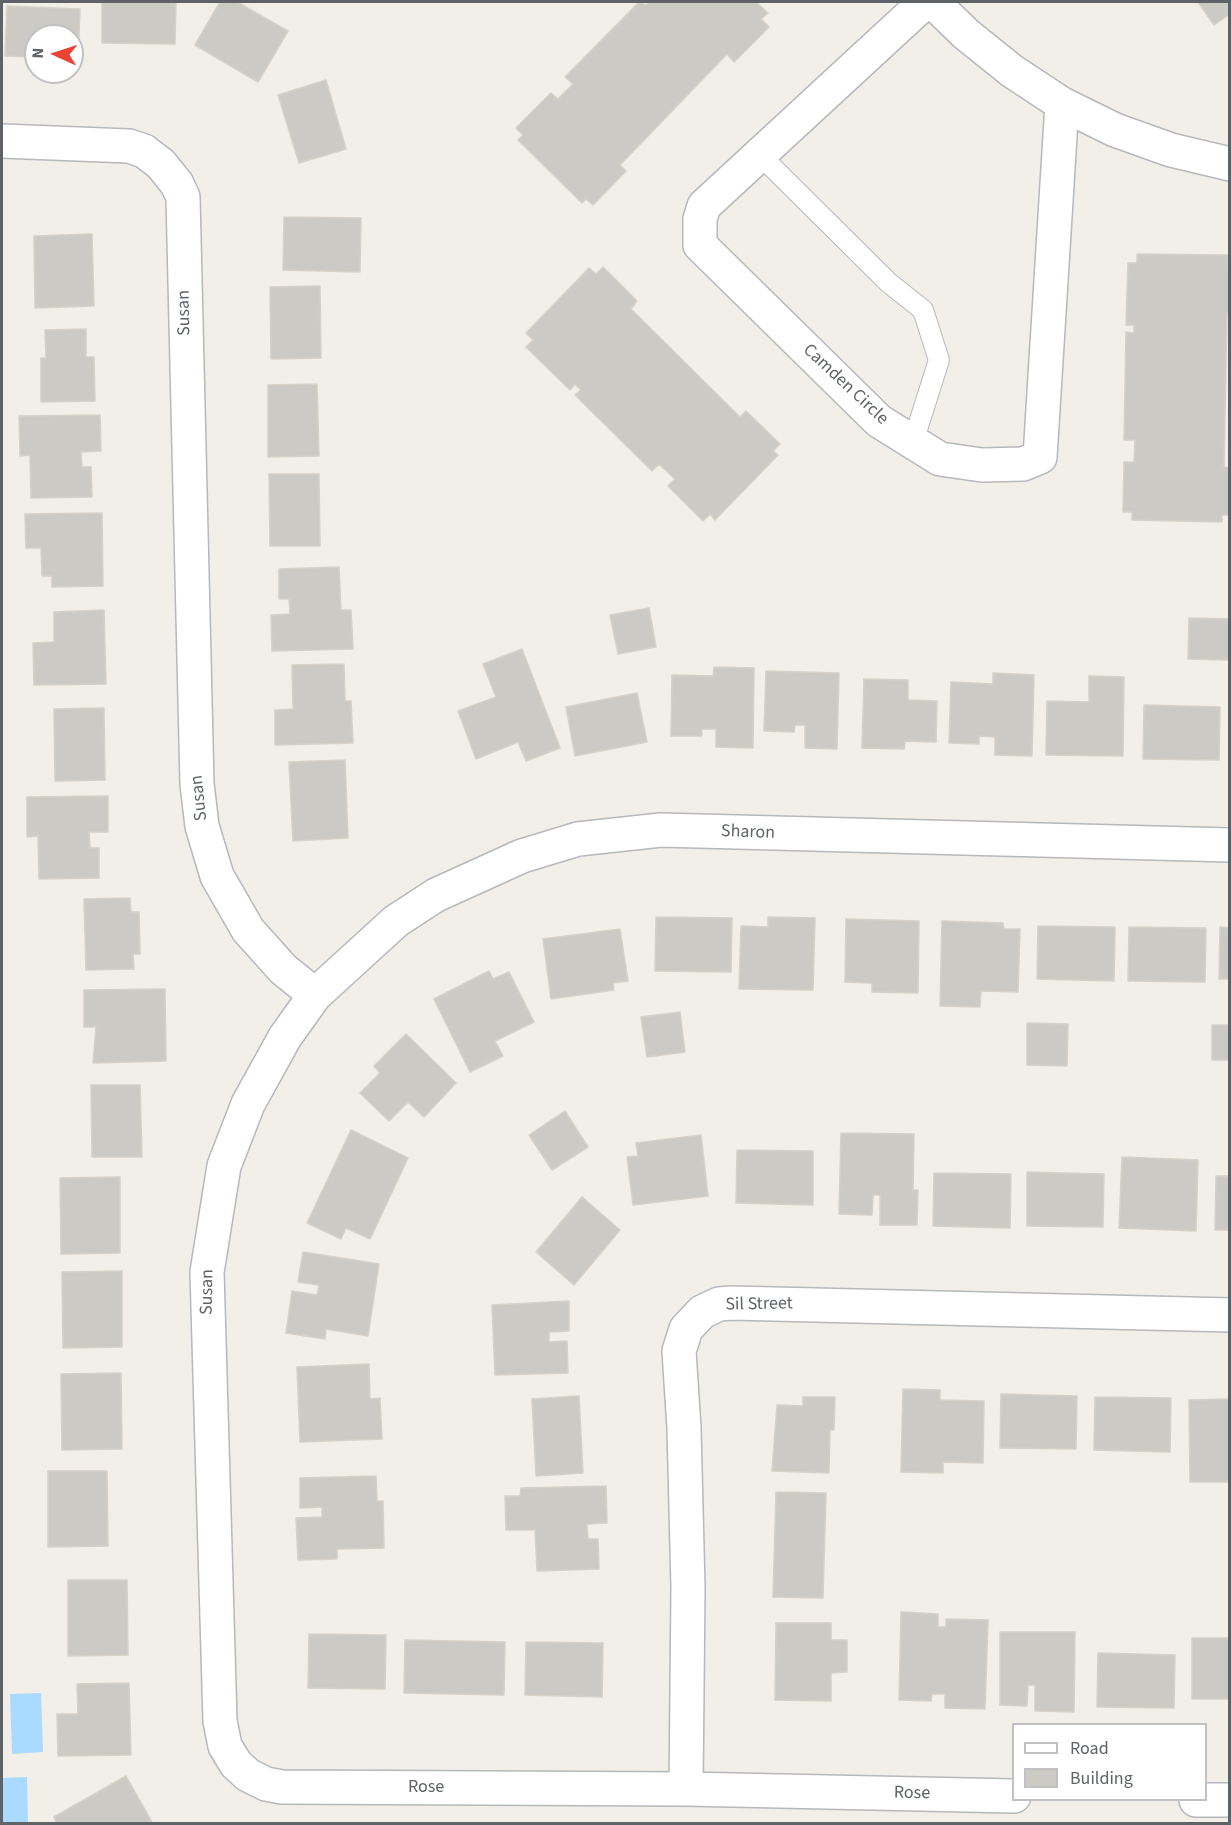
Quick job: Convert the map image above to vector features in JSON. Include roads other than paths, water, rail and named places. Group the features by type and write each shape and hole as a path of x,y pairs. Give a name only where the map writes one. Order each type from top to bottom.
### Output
{"street":[{"name":"Camden Circle","path":"925,2 704,206 700,219 700,245 879,421 940,459 982,465 1023,464 1040,457 1062,104"},
{"path":"933,2 966,34 1012,72 1062,104 1115,130 1171,150 1230,164"},
{"name":"Susan","path":"2,141 117,144 144,151 161,164 177,184 183,197 196,784 202,826 217,876 248,930 283,969 315,995 285,1037 248,1104 224,1166 207,1272 209,1376"},
{"name":"Sharon","path":"315,995 388,928 436,895 522,856 579,839 661,830 1230,845"},
{"name":"Sil Street","path":"686,1789 688,1578 679,1351 686,1329 702,1312 719,1304 732,1303 1230,1315"},
{"name":"Rose","path":"209,1376 219,1720 225,1746 242,1769 266,1784 282,1787 686,1789 1012,1796"},
{"path":"1207,1800 1230,1800"}],"lane":[{"path":"760,154 889,283 923,310 939,360 913,442"}],"water":[{"path":"41,1693 43,1752 12,1754 10,1694"},
{"path":"27,1777 28,1823 2,1823 2,1778"}]}
